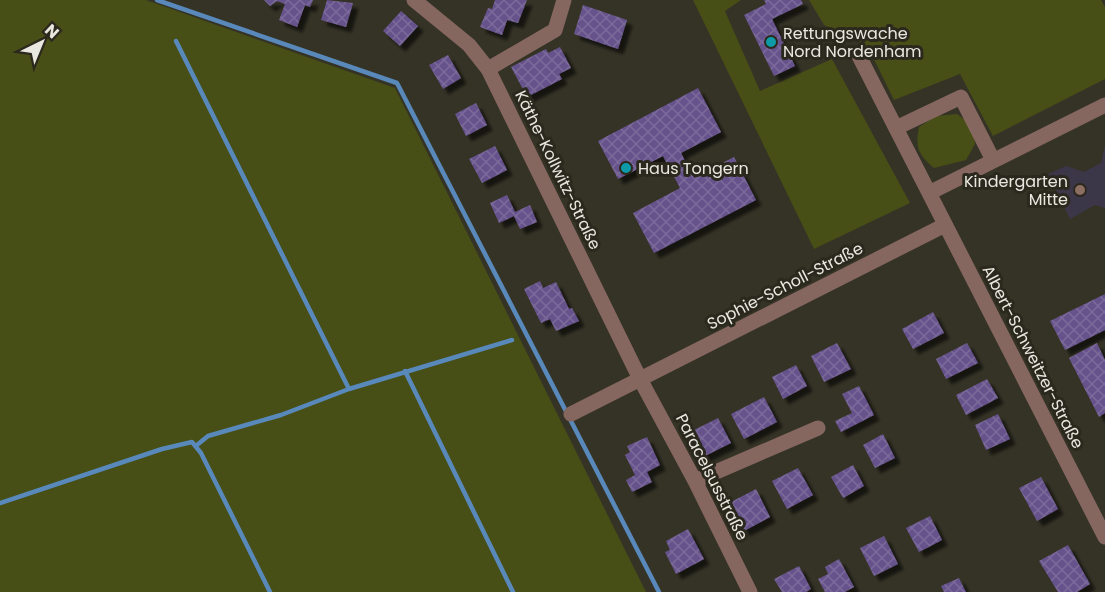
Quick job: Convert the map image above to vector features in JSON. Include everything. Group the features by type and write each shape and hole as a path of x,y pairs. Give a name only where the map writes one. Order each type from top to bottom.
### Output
{"street":[{"name":"Käthe-Kollwitz-Straße","path":"414,0 469,45 488,69 640,379"},
{"path":"488,69 555,30 564,0"},
{"name":"Albert-Schweitzer-Straße","path":"858,54 1105,537"},
{"path":"896,128 961,97 993,160"},
{"path":"929,193 1105,105"},
{"name":"Sophie-Scholl-Straße","path":"571,414 945,225"},
{"name":"Paracelsusstraße","path":"640,379 695,481 750,592"},
{"path":"695,481 818,428"}],"shaded area":[{"name":"Kindergarten Mitte","path":"1105,145 1105,208 1095,205 1070,219 1048,174 1066,166 1084,172 1101,163"}],"green space":[{"path":"0,0 146,0 395,88 646,592 0,592"},
{"path":"693,0 741,0 725,11 760,91 832,59 910,203 814,249"},
{"path":"809,0 1101,0 1105,7 1105,79 993,136 960,74 894,100 868,47 824,25"},
{"path":"957,114 972,125 975,144 966,160 934,168 924,159 919,150 917,140 919,127 936,116"}],"building":[{"path":"264,0 313,0 310,7 305,5 297,27 279,20 285,4 277,1 270,6"},
{"path":"327,0 353,3 346,27 321,20"},
{"path":"495,0 527,0 518,23 507,20 502,35 480,27 488,8 492,9"},
{"name":"Rettungswache Nord Nordenham","path":"764,0 801,0 803,4 772,19 795,66 774,76 744,15 766,4"},
{"path":"583,5 627,20 618,49 574,34"},
{"path":"401,11 418,26 400,46 383,31"},
{"path":"560,47 571,68 559,74 562,79 527,97 511,67 546,49 548,53"},
{"path":"448,55 461,78 443,89 429,65"},
{"name":"Haus Tongern","path":"698,88 721,132 681,153 694,178 734,157 756,200 654,253 633,213 680,188 663,156 618,179 598,141"},
{"path":"476,103 487,125 466,136 455,114"},
{"path":"495,146 507,170 482,183 469,159"},
{"path":"507,195 515,212 530,205 537,222 520,229 514,216 499,223 490,203"},
{"path":"540,281 543,288 556,282 569,309 572,308 579,321 556,331 550,319 541,323 524,289"},
{"path":"1105,294 1105,330 1065,350 1050,321"},
{"path":"933,312 944,333 913,349 902,329"},
{"path":"837,343 851,369 824,382 811,356"},
{"path":"967,343 978,363 946,379 936,359"},
{"path":"1097,343 1105,360 1105,413 1099,417 1069,358"},
{"path":"796,365 807,386 783,399 772,377"},
{"path":"987,379 998,398 966,415 956,395"},
{"path":"859,386 874,415 841,432 835,421 852,413 842,394"},
{"path":"764,397 777,422 744,439 731,414"},
{"path":"998,414 1010,439 986,450 975,425"},
{"path":"718,418 731,443 701,458 688,433"},
{"path":"883,434 895,458 875,468 863,445"},
{"path":"647,437 660,465 647,472 652,482 632,492 626,480 635,475 625,455 630,452 627,446"},
{"path":"853,465 864,486 843,498 831,477"},
{"path":"798,468 813,495 787,509 772,481"},
{"path":"1041,477 1058,509 1037,521 1019,488"},
{"path":"756,489 770,517 744,531 729,503"},
{"path":"930,516 942,540 919,552 906,528"},
{"path":"688,529 704,559 676,574 665,552 670,550 666,541"},
{"path":"884,536 898,564 874,576 860,548"},
{"path":"1068,545 1090,584 1077,592 1058,592 1039,561"},
{"path":"839,559 854,587 845,592 825,592 818,579 828,574 825,567"},
{"path":"799,566 811,589 806,592 782,592 774,579"},
{"path":"959,578 966,592 944,592 941,586"}],"waterway":[{"path":"157,0 397,83 659,592"},
{"path":"176,41 349,389"},
{"path":"197,445 208,436 281,415 349,389 512,340"},
{"path":"405,371 513,592"},
{"path":"0,503 162,449 192,442 201,453 270,592"}],"place":[{"name":"Rettungswache Nord Nordenham","path":"771,42"},
{"name":"Haus Tongern","path":"626,168"},
{"name":"Kindergarten Mitte","path":"1080,190"}]}
